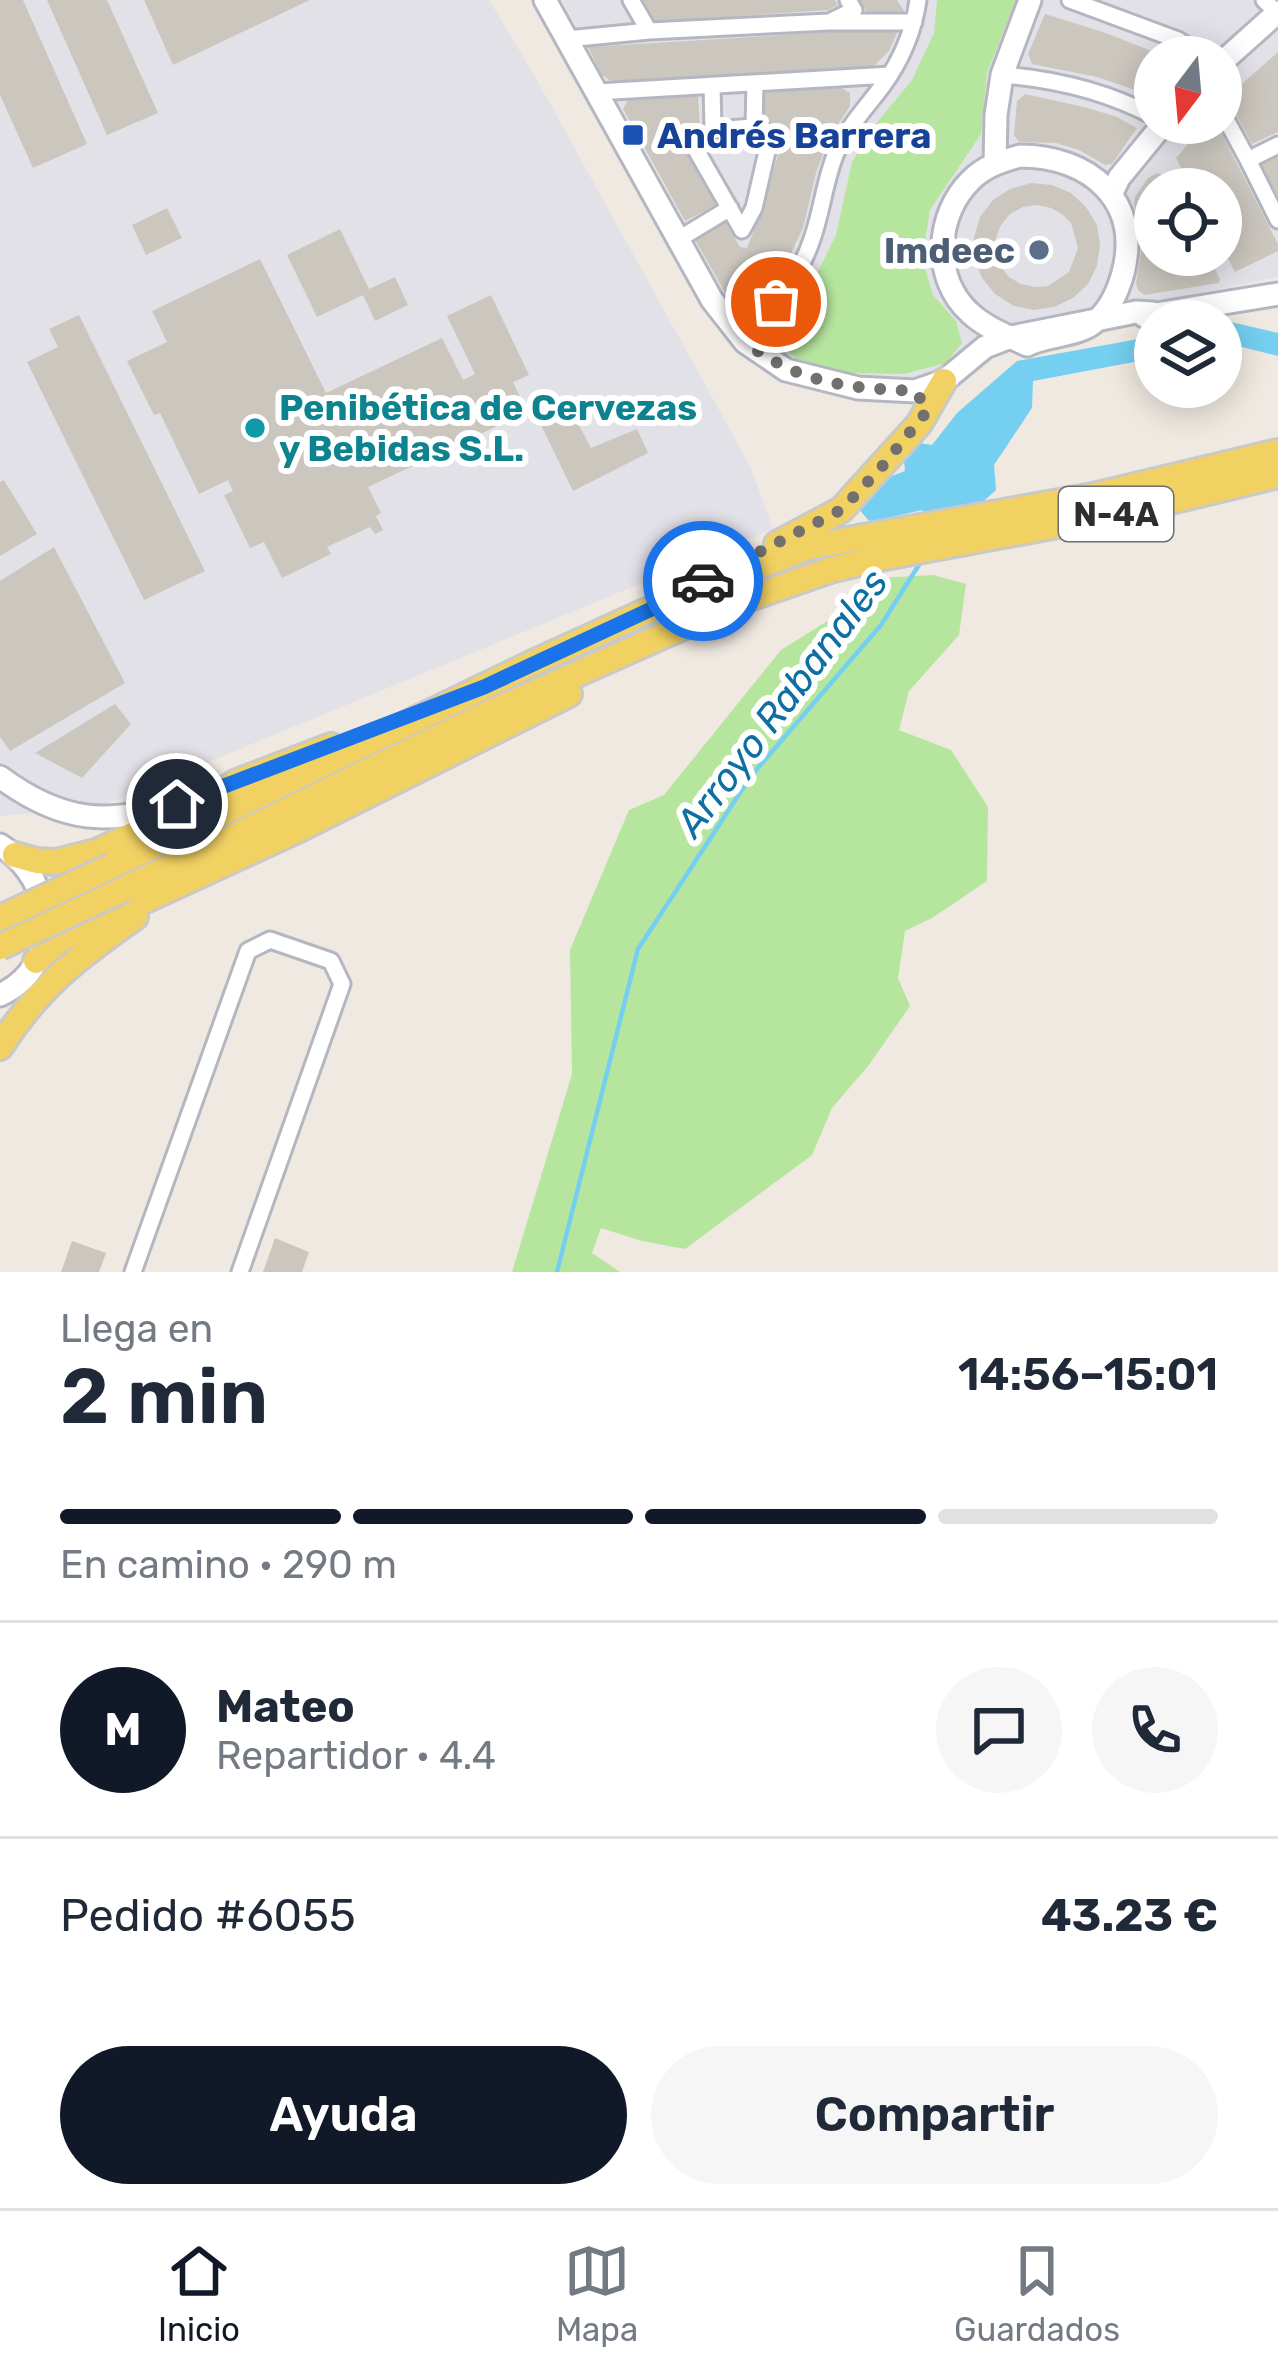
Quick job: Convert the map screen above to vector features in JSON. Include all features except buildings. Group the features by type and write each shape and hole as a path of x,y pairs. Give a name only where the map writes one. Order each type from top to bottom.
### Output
{"main road":[{"path":"658,606 841,510 880,469 922,400 952,375"},
{"name":"N-4A","path":"0,947 118,878 484,687 658,606 808,547 1093,496 1278,452"},
{"name":"N-4A","path":"0,918 118,878 741,601 830,570 1099,518 1278,475"},
{"path":"36,961 59,940 295,832 560,699 741,601"},
{"path":"8,850 37,861 56,862 96,852 237,782 484,687"},
{"path":"0,1047 22,1012 89,949 137,915 295,832"}],"street":[{"path":"544,0 712,300 745,342 787,370 922,400"},
{"path":"631,0 649,31"},
{"path":"829,22 854,10 848,0"},
{"path":"995,163 1002,75 1030,0"},
{"path":"1070,0 1167,36"},
{"path":"1242,44 1277,13 1264,0"},
{"path":"567,39 829,22 915,8 890,75 836,153 802,263 745,342"},
{"path":"597,92 890,75"},
{"path":"1002,75 1068,85 1134,107"},
{"path":"754,128 755,83"},
{"path":"712,86 713,130"},
{"path":"754,128 770,134 754,208 742,230 692,141 713,130 754,128"},
{"path":"1112,193 1147,144"},
{"path":"1239,144 1278,220"},
{"path":"1248,160 1278,146"},
{"path":"885,389 952,375 1019,341 1084,330 1100,319 1115,296 1127,240 1112,193 1071,163 1020,156 995,163 972,178 954,200 944,227 942,255 950,283 968,312 1019,341 1094,334 1134,320"},
{"path":"679,239 730,208"},
{"path":"1121,279 1134,300"},
{"path":"1239,300 1278,294"},
{"path":"952,375 970,333 968,312"},
{"path":"1100,319 1134,312"},
{"path":"0,777 27,797 66,813 103,818 135,816 237,782"},
{"path":"3,999 36,961 45,933 45,904 34,877 8,850"},
{"path":"133,1272 248,951 270,940 331,961 342,984 240,1272"}],"shaded area":[{"path":"0,0 489,0 750,466 773,529 99,807 0,816"},
{"path":"562,0 1278,0 1278,277 1167,300 1134,300 1134,307 998,335 914,378 875,381 788,362 733,309"}],"green space":[{"path":"937,0 1016,0 987,73 981,134 930,210 922,259 933,295 956,321 962,343 946,363 904,374 846,373 799,361 780,345 781,330 806,296 836,235 852,162 870,131 912,80 934,33"},
{"path":"933,575 966,584 959,635 909,691 899,730 951,750 988,807 987,881 905,931 898,978 910,1006 832,1108 812,1155 685,1249 601,1228 592,1253 620,1272 512,1272 572,1074 570,950 629,810 664,795 781,650 858,602 879,578"}],"water":[{"path":"1242,325 1278,333 1278,356 1242,347"},
{"path":"1134,340 1134,362 1033,381 1032,408 994,465 996,490 977,507 926,517 922,510 870,522 858,508 884,479 905,471 904,460 920,443 932,445 957,413 1017,361"}],"waterway":[{"name":"Arroyo Rabanales","path":"557,1272 638,949 751,776 881,625 922,560"}],"way so far":[{"path":"703,581 841,510 928,410 915,391 823,381 787,370 765,357 745,342 776,302"}],"place":[{"name":"Andrés Barrera","path":"633,135"},
{"name":"Imdeec","path":"1039,250"},
{"name":"Penibética de Cervezas y Bebidas S.L.","path":"255,428"}],"route":[{"path":"177,804 484,687 703,581"}]}
